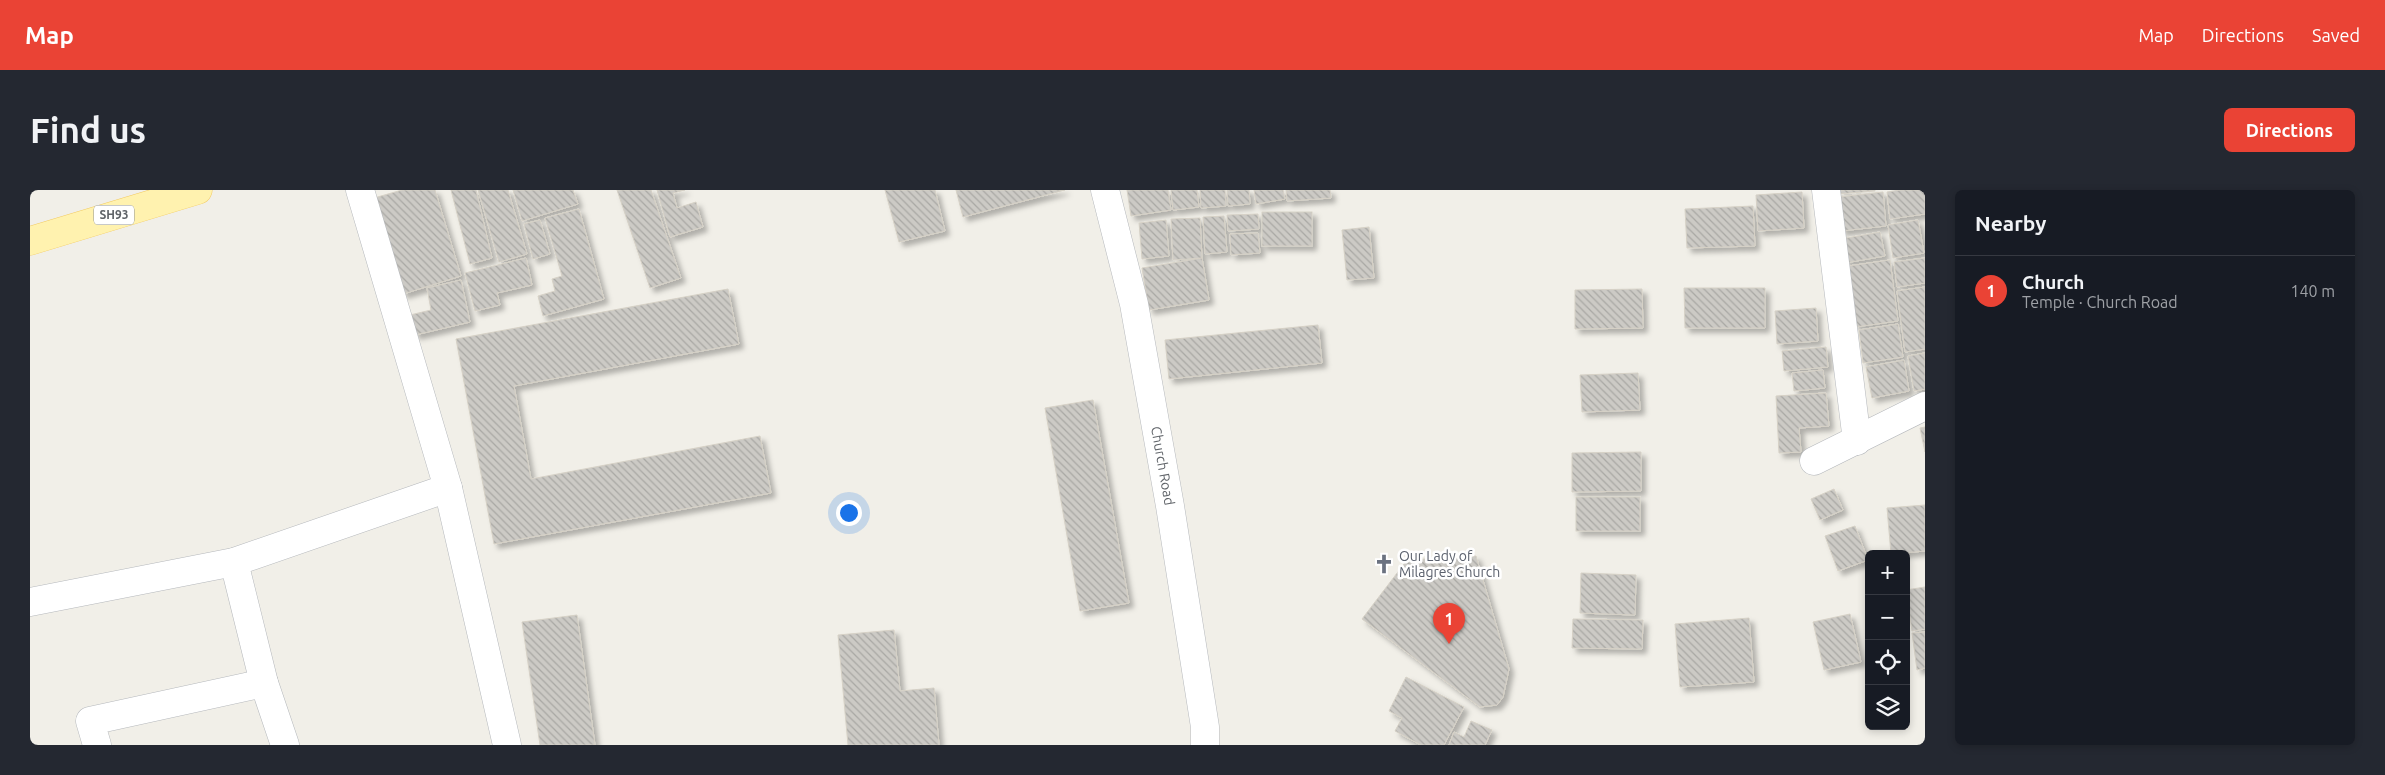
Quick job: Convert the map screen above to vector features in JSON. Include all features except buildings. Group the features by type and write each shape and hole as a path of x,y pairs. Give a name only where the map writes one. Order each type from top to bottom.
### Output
{"main road":[{"name":"SH93","path":"30,241 198,190"}],"street":[{"path":"360,190 448,488 507,745"},
{"name":"Church Road","path":"1106,190 1134,304 1165,477 1206,727 1204,745"},
{"path":"1826,190 1857,441"},
{"path":"1814,461 1925,406"},
{"path":"30,602 234,562 448,488"},
{"path":"234,562 264,683 285,745"},
{"path":"97,745 90,720 264,683"}],"place":[{"name":"Our Lady of Milagres Church","path":"1384,564"},
{"name":"Church","path":"1449,644"}]}
